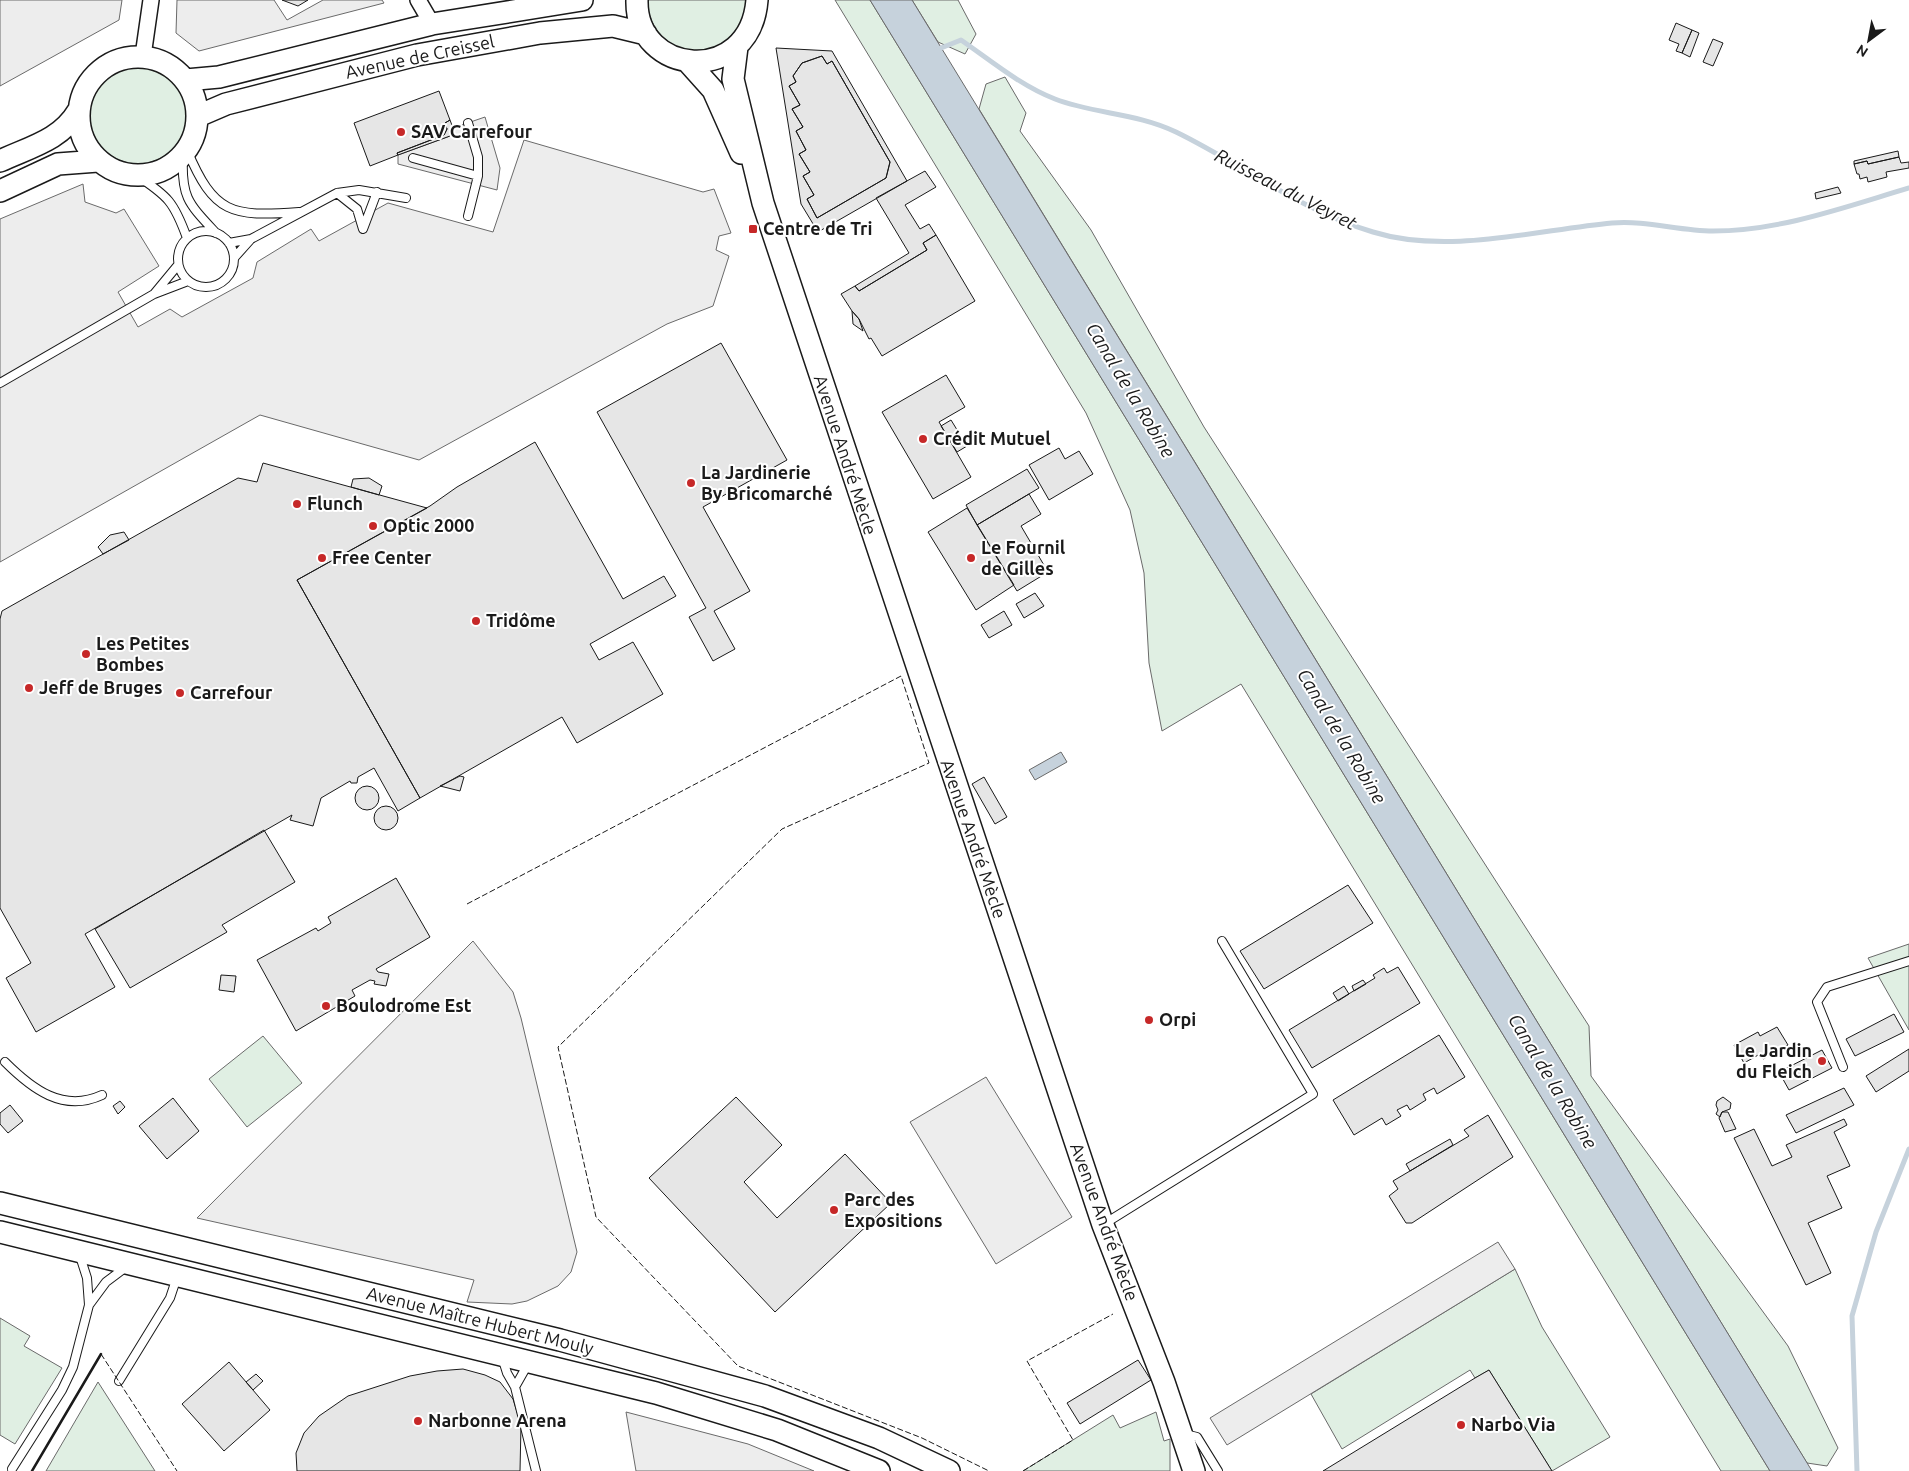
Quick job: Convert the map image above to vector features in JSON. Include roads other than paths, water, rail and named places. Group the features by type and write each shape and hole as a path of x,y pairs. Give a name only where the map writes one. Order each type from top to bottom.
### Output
{"street":[{"path":"143,56 151,0"},
{"path":"418,0 432,24"},
{"name":"Avenue de Creissel","path":"186,80 219,77 432,24 582,0"},
{"path":"637,0 640,21 646,34 657,47 671,56 687,62 705,62 722,57 737,47 749,33 756,16 757,0"},
{"name":"Avenue de Creissel","path":"198,116 226,104 426,53 540,33 613,26 646,34"},
{"name":"Avenue André Mècle","path":"737,47 733,79 763,203 939,739 1103,1225 1190,1453"},
{"path":"0,161 52,138 69,126 78,111 83,92 93,76 107,64 125,57 143,56 160,60 174,68 186,80 195,97 198,116 195,134 185,153 169,167 153,174 136,175 116,171 98,161 83,138 78,111"},
{"name":"Avenue André Mècle","path":"687,62 712,90 763,203"},
{"path":"0,191 58,164 98,161"},
{"name":"Avenue Maître Hubert Mouly","path":"0,1203 542,1336 765,1396 879,1438 949,1471"},
{"name":"Avenue Maître Hubert Mouly","path":"0,1232 717,1410 825,1448 879,1471"}],"lane":[{"path":"468,124 478,157 478,176 468,216"},
{"path":"185,153 209,194 222,205 243,212 303,211"},
{"path":"178,265 182,274 188,280 199,286 211,287 225,279 232,269 234,258 229,243 216,233 187,198 182,181 185,153"},
{"path":"413,158 478,176"},
{"path":"136,175 165,195 178,212 187,238"},
{"path":"234,258 251,240 337,193 359,190 406,198"},
{"path":"337,193 357,209 363,229 377,192"},
{"path":"154,294 178,265 181,246 187,238 203,231 216,233"},
{"path":"229,243 251,240"},
{"path":"0,382 154,294 188,280"},
{"path":"1103,1225 1313,1094 1222,941"},
{"path":"1843,1067 1817,1002 1827,988 1909,961"},
{"path":"5,1062 27,1084 68,1102 90,1100 102,1095"},
{"path":"79,1251 87,1278 90,1305"},
{"path":"12,1469 62,1390 73,1367 90,1305 106,1282 129,1264"},
{"path":"119,1381 170,1298 178,1275"},
{"path":"501,1356 507,1373 515,1387 536,1471"},
{"path":"515,1387 529,1362"},
{"path":"1190,1453 1218,1471"}],"water":[{"name":"Canal de la Robine","path":"870,0 912,0 1812,1471 1770,1471"},
{"path":"1061,752 1067,762 1035,780 1029,770"}],"waterway":[{"name":"Ruisseau du Veyret","path":"936,50 961,40 1006,72 1042,94 1085,108 1146,121 1176,132 1296,200 1321,212 1373,232 1401,239 1431,241 1492,239 1625,222 1700,231 1738,230 1812,217 1909,188"},
{"path":"1857,1471 1852,1316 1876,1232 1909,1149"}],"place":[{"name":"SAV Carrefour","path":"401,132"},
{"name":"Centre de Tri","path":"753,229"},
{"name":"Crédit Mutuel","path":"923,439"},
{"name":"La Jardinerie By Bricomarché","path":"691,483"},
{"name":"Flunch","path":"297,504"},
{"name":"Optic 2000","path":"373,526"},
{"name":"Free Center","path":"322,558"},
{"name":"Le Fournil de Gilles","path":"971,558"},
{"name":"Tridôme","path":"476,621"},
{"name":"Les Petites Bombes","path":"86,654"},
{"name":"Jeff de Bruges","path":"29,688"},
{"name":"Carrefour","path":"180,693"},
{"name":"Boulodrome Est","path":"326,1006"},
{"name":"Orpi","path":"1149,1020"},
{"name":"Le Jardin du Fleich","path":"1822,1061"},
{"name":"Parc des Expositions","path":"834,1210"},
{"name":"Narbonne Arena","path":"418,1421"},
{"name":"Narbo Via","path":"1461,1425"}]}
